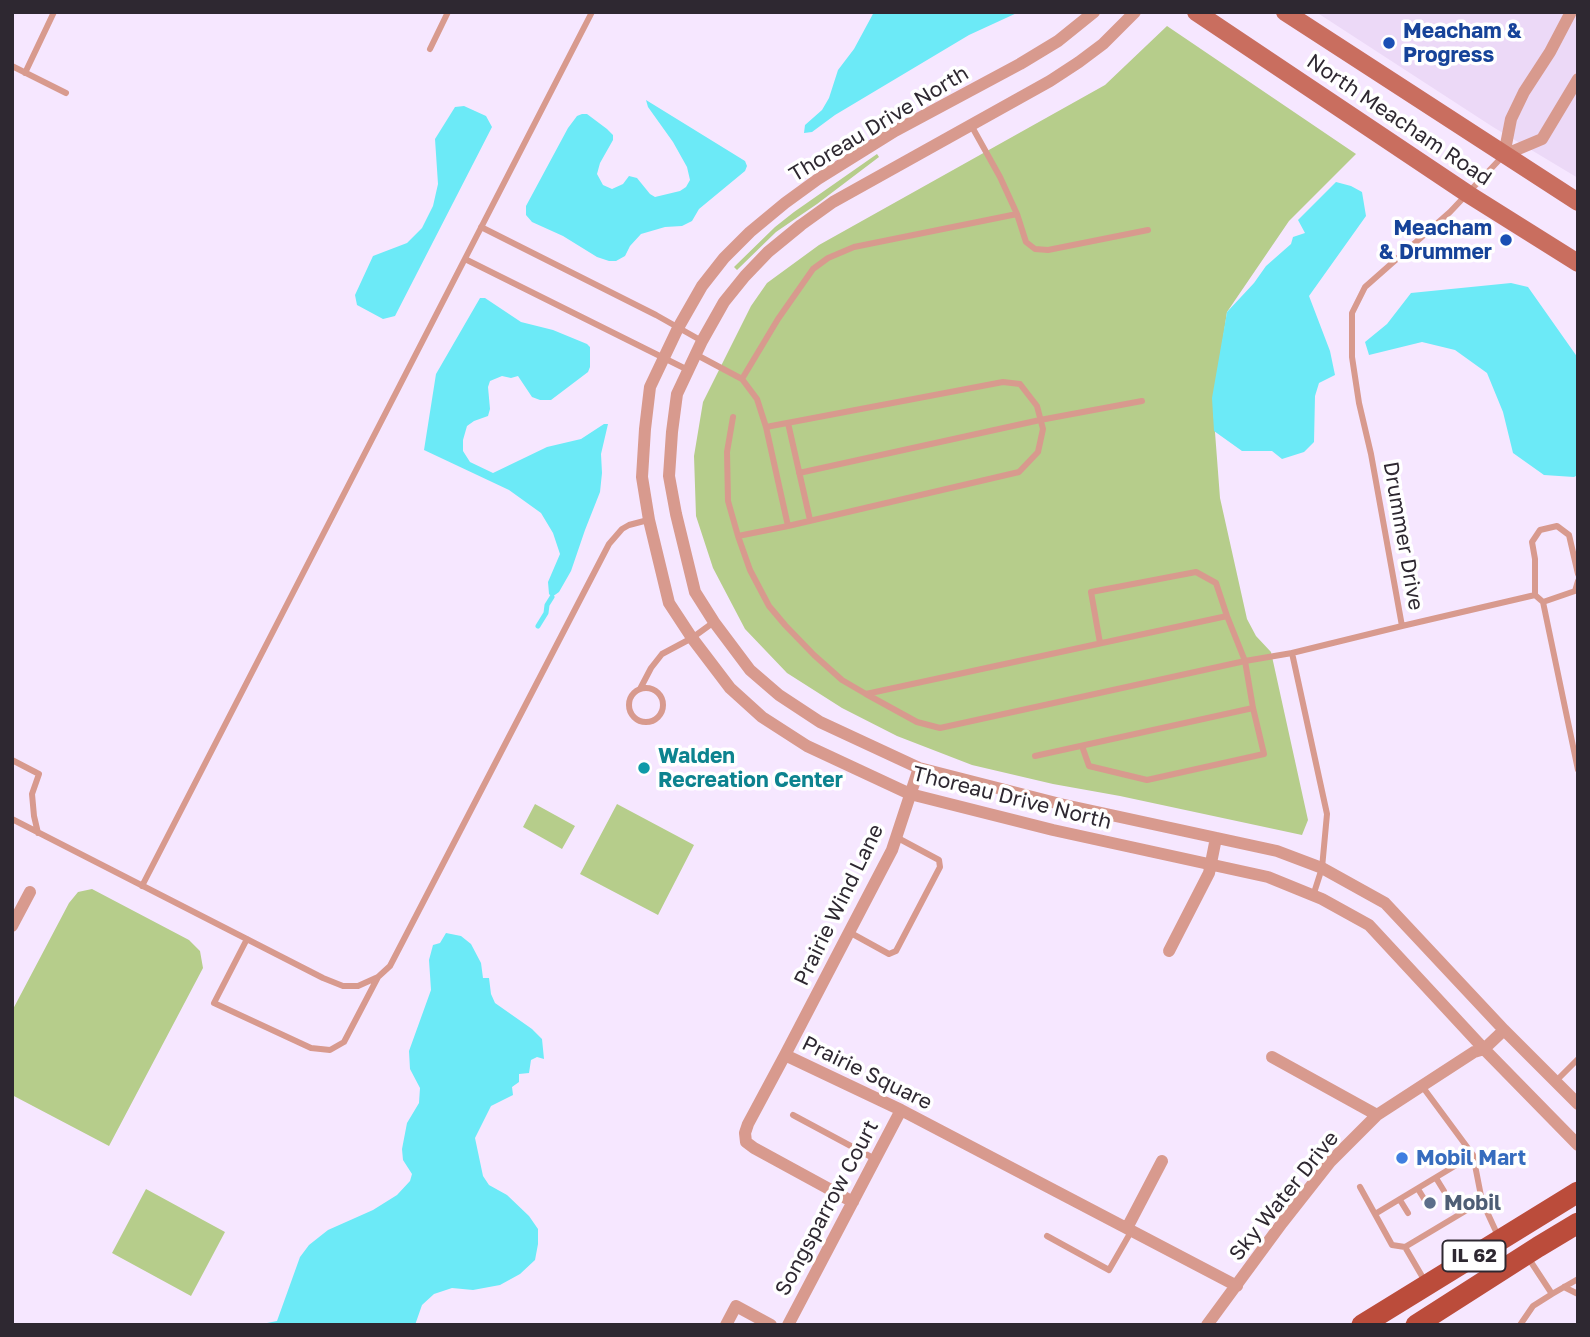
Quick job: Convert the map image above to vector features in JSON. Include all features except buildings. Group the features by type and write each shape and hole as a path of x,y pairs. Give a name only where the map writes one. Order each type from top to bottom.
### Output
{"main road":[{"name":"North Meacham Road","path":"1196,12 1468,194 1578,263"},
{"name":"North Meacham Road","path":"1285,12 1578,202"},
{"name":"IL 62","path":"1362,1325 1578,1192"},
{"name":"IL 62","path":"1416,1325 1578,1223"}],"street":[{"name":"Thoreau Drive North","path":"1094,12 1058,41 1020,64 895,131 818,179 750,232 724,258 702,286 678,328 650,387 645,429 642,477 649,520 669,603 730,688 762,717 807,746 909,794 1054,830 1268,877 1313,895 1368,925 1578,1145"},
{"name":"Thoreau Drive North","path":"1135,12 1103,44 1079,62 1021,98 833,202 768,252 724,302 695,354 677,394 669,476 695,592 750,670 779,695 820,722 919,768 1060,804 1276,851 1322,868 1385,903 1504,1030 1578,1104"},
{"path":"1504,155 1515,110 1571,12"},
{"path":"1504,155 1542,139 1578,79"},
{"name":"Prairie Wind Lane","path":"785,1055 892,850 919,768"},
{"path":"1170,951 1209,873 1216,838"},
{"path":"12,926 30,892"},
{"name":"Sky Water Drive","path":"1207,1325 1330,1162 1377,1115 1474,1052 1484,1049 1504,1030"},
{"name":"Prairie Square","path":"853,1202 746,1142 748,1124 785,1055 901,1110 1130,1229"},
{"path":"1272,1057 1377,1115"},
{"name":"Songsparrow Court","path":"788,1325 901,1110"},
{"path":"1162,1161 1130,1229 1237,1286"},
{"path":"726,1325 736,1306 771,1325"}],"lane":[{"path":"25,72 54,12"},
{"path":"430,49 449,12"},
{"path":"142,887 592,12"},
{"path":"12,66 66,93"},
{"path":"971,125 1000,177 1026,242 1035,249 1048,250 1148,230"},
{"name":"Drummer Drive","path":"733,417 727,452 728,501 750,570 769,606 814,655 842,680 917,722 940,728 1292,653 1402,626 1371,454 1359,403 1352,357 1352,313 1364,287 1450,212 1504,155"},
{"path":"742,379 778,319 813,269 828,258 854,247 1017,214"},
{"path":"481,227 702,341"},
{"path":"465,259 688,370"},
{"path":"695,354 742,379 757,398 788,526"},
{"path":"738,536 1019,472 1038,452 1043,429 1037,406 1020,384 1003,382 766,427"},
{"path":"799,473 1040,420 1142,401"},
{"path":"788,423 810,520"},
{"path":"12,819 323,978 344,986 358,986 378,977 390,967 609,544 622,529 649,520"},
{"path":"1578,574 1569,535 1557,526 1540,530 1532,542 1535,595 1542,602 1578,769"},
{"path":"1083,746 1089,766 1147,780 1264,754 1245,661 1216,583 1196,572 1091,592 1100,643"},
{"path":"1542,602 1575,591 1578,581"},
{"path":"1402,626 1535,595"},
{"path":"866,694 1227,616"},
{"path":"640,689 649,688 662,697 662,713 656,720 648,723 633,717 629,709 633,693 640,689 662,654 714,622"},
{"path":"1292,653 1327,814 1322,868 1313,895"},
{"path":"1035,756 1253,708"},
{"path":"12,760 39,774 32,794 38,833"},
{"path":"849,932 889,954 896,951 940,867 939,860 896,837"},
{"path":"247,939 214,1003 311,1048 330,1050 344,1042 378,977"},
{"path":"1555,1082 1578,1059"},
{"path":"1422,1086 1473,1155 1482,1201 1500,1240"},
{"path":"793,1115 875,1158"},
{"path":"1375,1214 1473,1155"},
{"path":"1436,1178 1444,1191"},
{"path":"1360,1187 1392,1245 1405,1247 1482,1201"},
{"path":"1418,1189 1426,1202"},
{"path":"1399,1200 1408,1213"},
{"path":"1454,1207 1459,1214"},
{"path":"1436,1218 1441,1226"},
{"path":"1047,1236 1109,1270 1130,1229"},
{"path":"1418,1229 1423,1236"},
{"path":"1405,1247 1427,1284"},
{"path":"1526,1254 1552,1294"},
{"path":"1520,1325 1532,1306 1578,1279"},
{"path":"1564,1287 1578,1294"}],"shaded area":[{"path":"1316,12 1578,12 1578,178 1493,127"}],"green space":[{"path":"1167,26 1356,154 1289,221 1227,312 1213,406 1220,498 1247,619 1256,636 1271,652 1308,820 1302,835 972,765 897,736 842,708 787,673 745,629 713,568 696,516 694,456 703,402 751,306 767,283 819,245 1105,85"},
{"path":"877,154 879,157 776,232 737,270 734,267 775,227"},
{"path":"535,804 575,826 562,849 523,827"},
{"path":"617,804 694,845 658,915 580,874"},
{"path":"92,889 189,940 200,951 203,968 109,1146 12,1095 12,1011 69,903 78,892"},
{"path":"146,1189 225,1232 191,1296 112,1253"}],"water":[{"path":"874,12 1019,12 969,35 835,115 812,132 804,133 805,125 822,110 829,98 838,70 854,49"},
{"path":"646,100 745,161 745,171 699,209 692,221 682,226 665,227 641,234 625,256 616,261 597,257 563,236 532,222 526,215 526,206 568,128 577,116 582,114 587,114 613,135 597,174 603,185 612,189 623,184 629,176 637,178 655,197 686,187 690,180 687,167"},
{"path":"464,106 486,116 492,127 395,316 383,319 357,305 355,295 373,256 407,243 422,228 433,206 438,184 435,139 455,107"},
{"path":"1336,182 1362,192 1366,216 1309,296 1330,351 1335,375 1319,383 1315,396 1314,442 1304,452 1282,459 1272,451 1242,451 1214,431 1212,398 1227,312 1266,266 1291,244 1293,237 1305,233 1298,220"},
{"path":"1511,283 1528,287 1578,358 1578,475 1574,477 1544,475 1513,453 1503,412 1487,373 1455,350 1422,342 1369,355 1365,342 1387,324 1411,293"},
{"path":"480,298 485,298 521,322 553,330 590,347 588,372 551,400 532,397 518,376 502,376 490,381 488,416 467,426 463,440 463,451 470,462 493,473 547,447 581,439 608,424 601,454 600,492 571,571 559,592 552,597 549,594 548,582 560,554 553,533 541,513 509,490 424,450 436,374"},
{"path":"446,933 461,936 471,944 481,963 483,978 489,978 495,1003 542,1039 544,1059 537,1057 531,1060 529,1073 519,1074 519,1082 512,1087 513,1095 491,1106 475,1138 483,1176 489,1185 507,1195 529,1216 538,1229 535,1260 520,1274 500,1285 473,1290 452,1288 434,1294 422,1305 415,1325 265,1325 277,1321 300,1257 309,1245 328,1230 373,1210 397,1195 410,1181 412,1174 403,1160 402,1149 407,1123 419,1103 420,1088 410,1069 409,1051 431,990 429,960 433,945 440,943"}],"waterway":[{"path":"538,626 552,597"}],"place":[{"name":"Meacham & Progress","path":"1389,43"},
{"name":"Meacham & Drummer","path":"1506,240"},
{"name":"Walden Recreation Center","path":"644,768"},
{"name":"Mobil Mart","path":"1402,1158"},
{"name":"Mobil","path":"1430,1203"}]}
